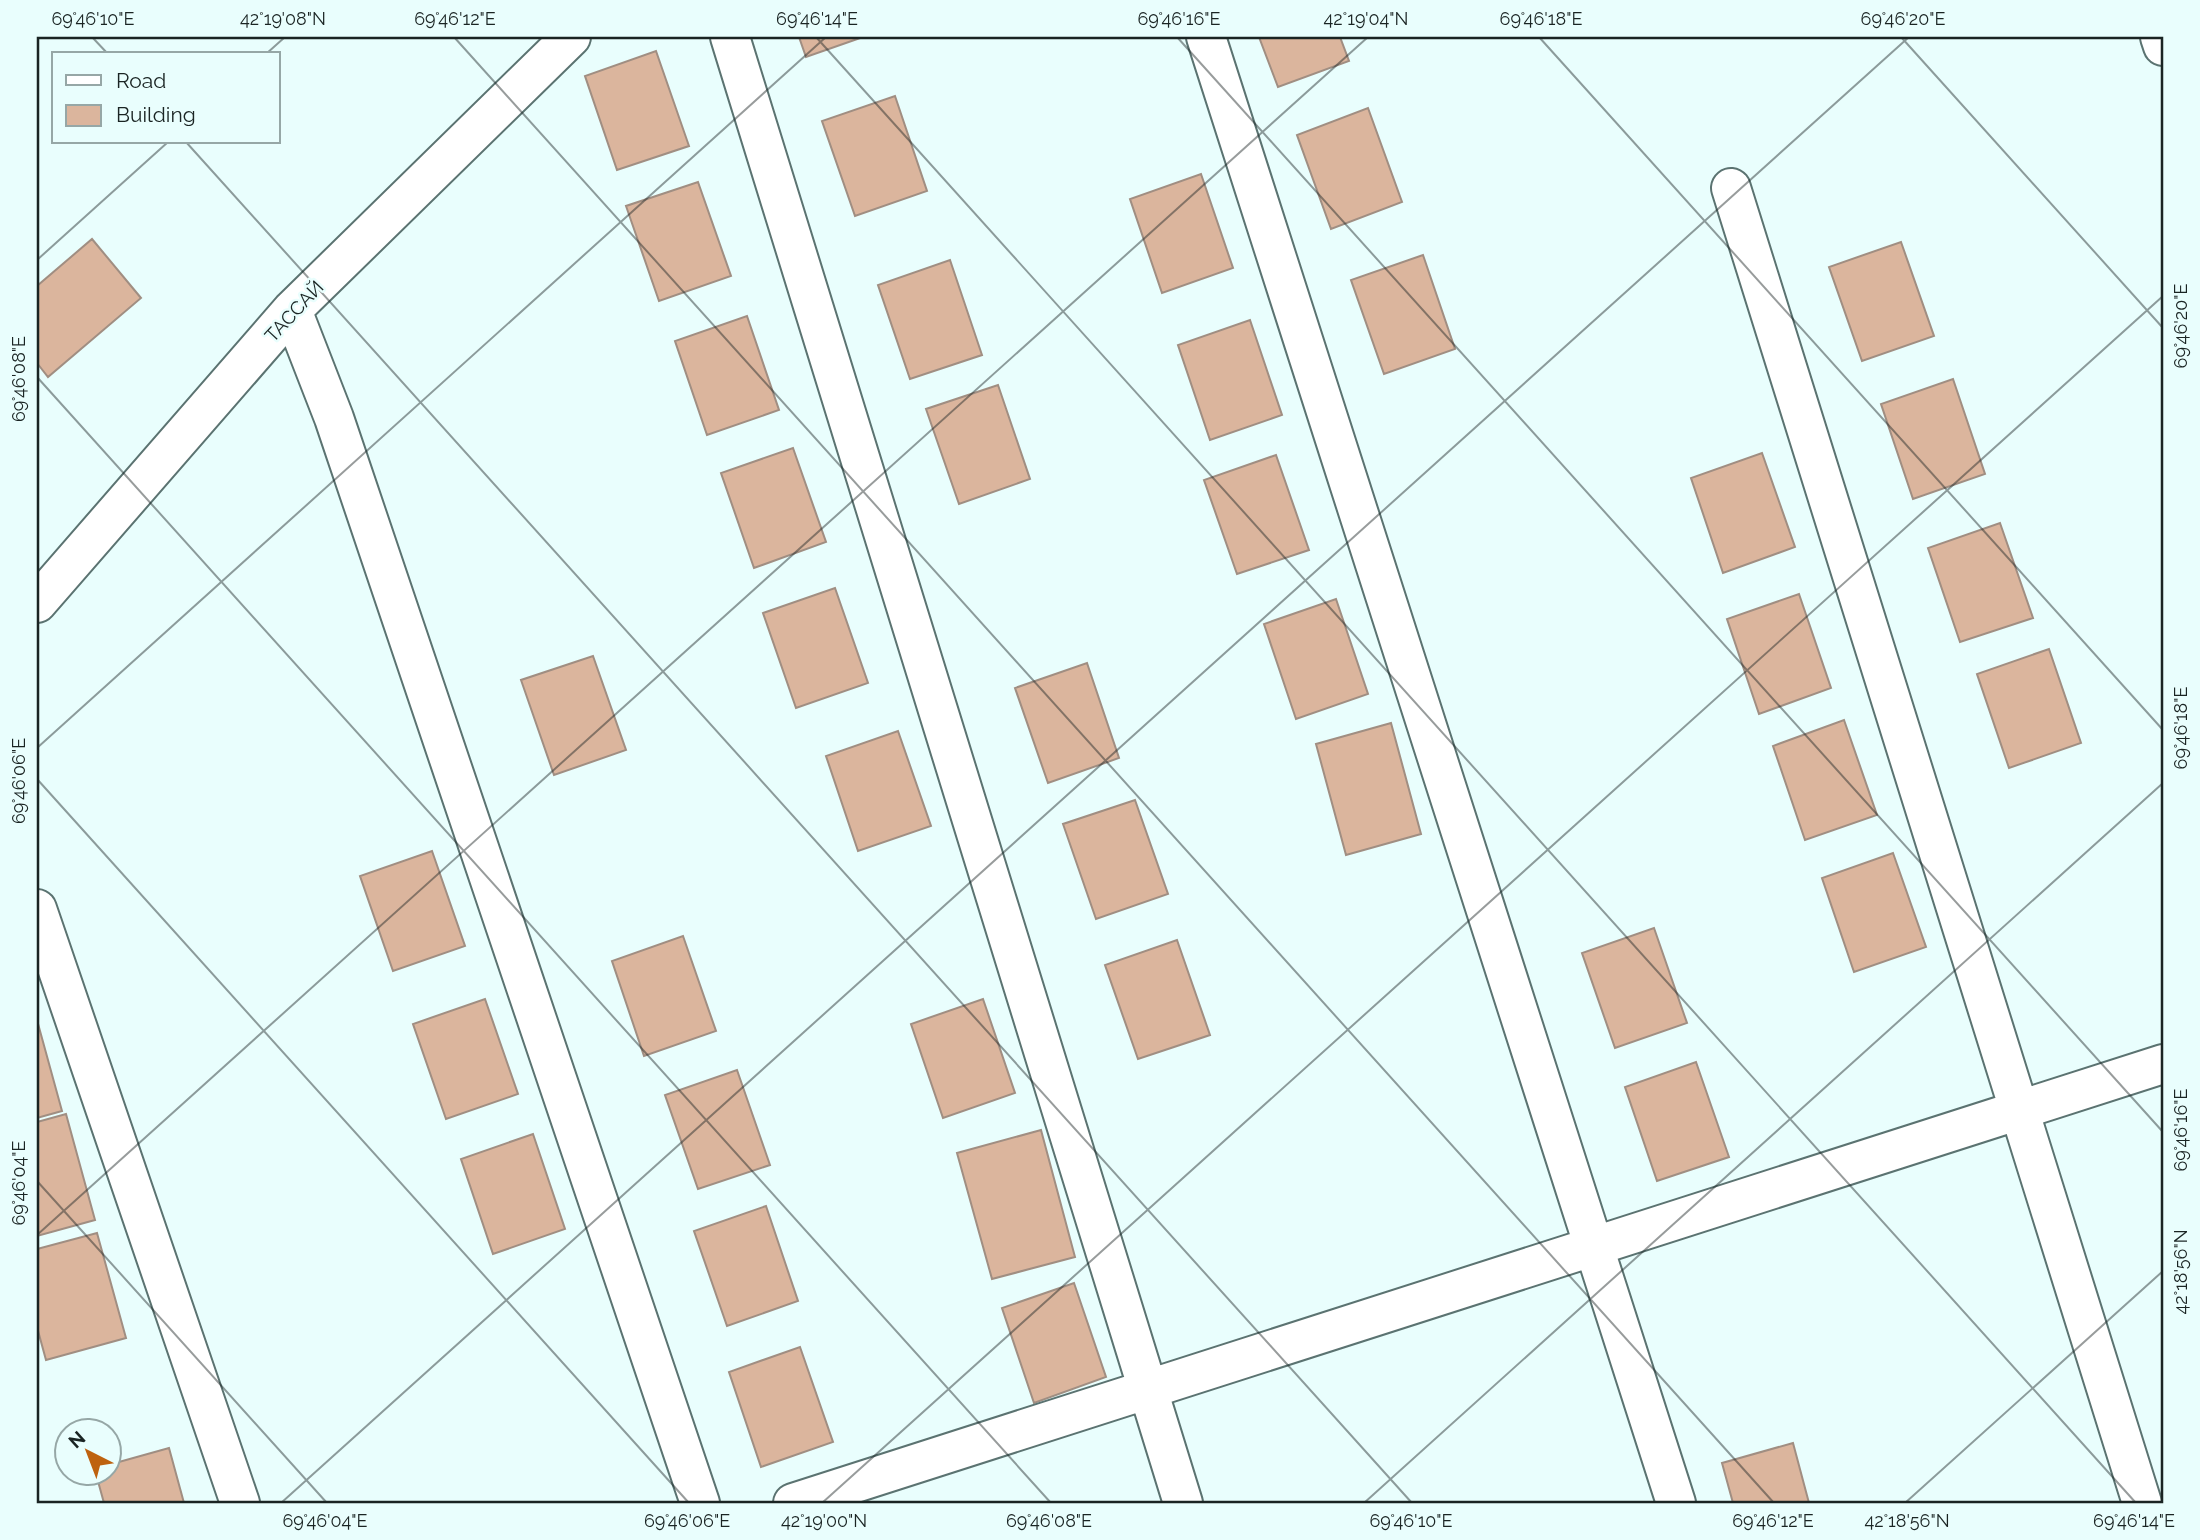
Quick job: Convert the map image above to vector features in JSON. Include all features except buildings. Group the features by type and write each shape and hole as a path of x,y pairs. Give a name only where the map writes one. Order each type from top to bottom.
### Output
{"street":[{"name":"ТАССАЙ","path":"37,603 292,310 571,37"},
{"path":"730,37 1183,1503"},
{"path":"1206,37 1676,1503"},
{"path":"2160,37 2163,46"},
{"path":"1731,188 2142,1503"},
{"path":"292,310 334,418 700,1503"},
{"path":"37,909 240,1503"},
{"path":"793,1503 2163,1064"}]}
